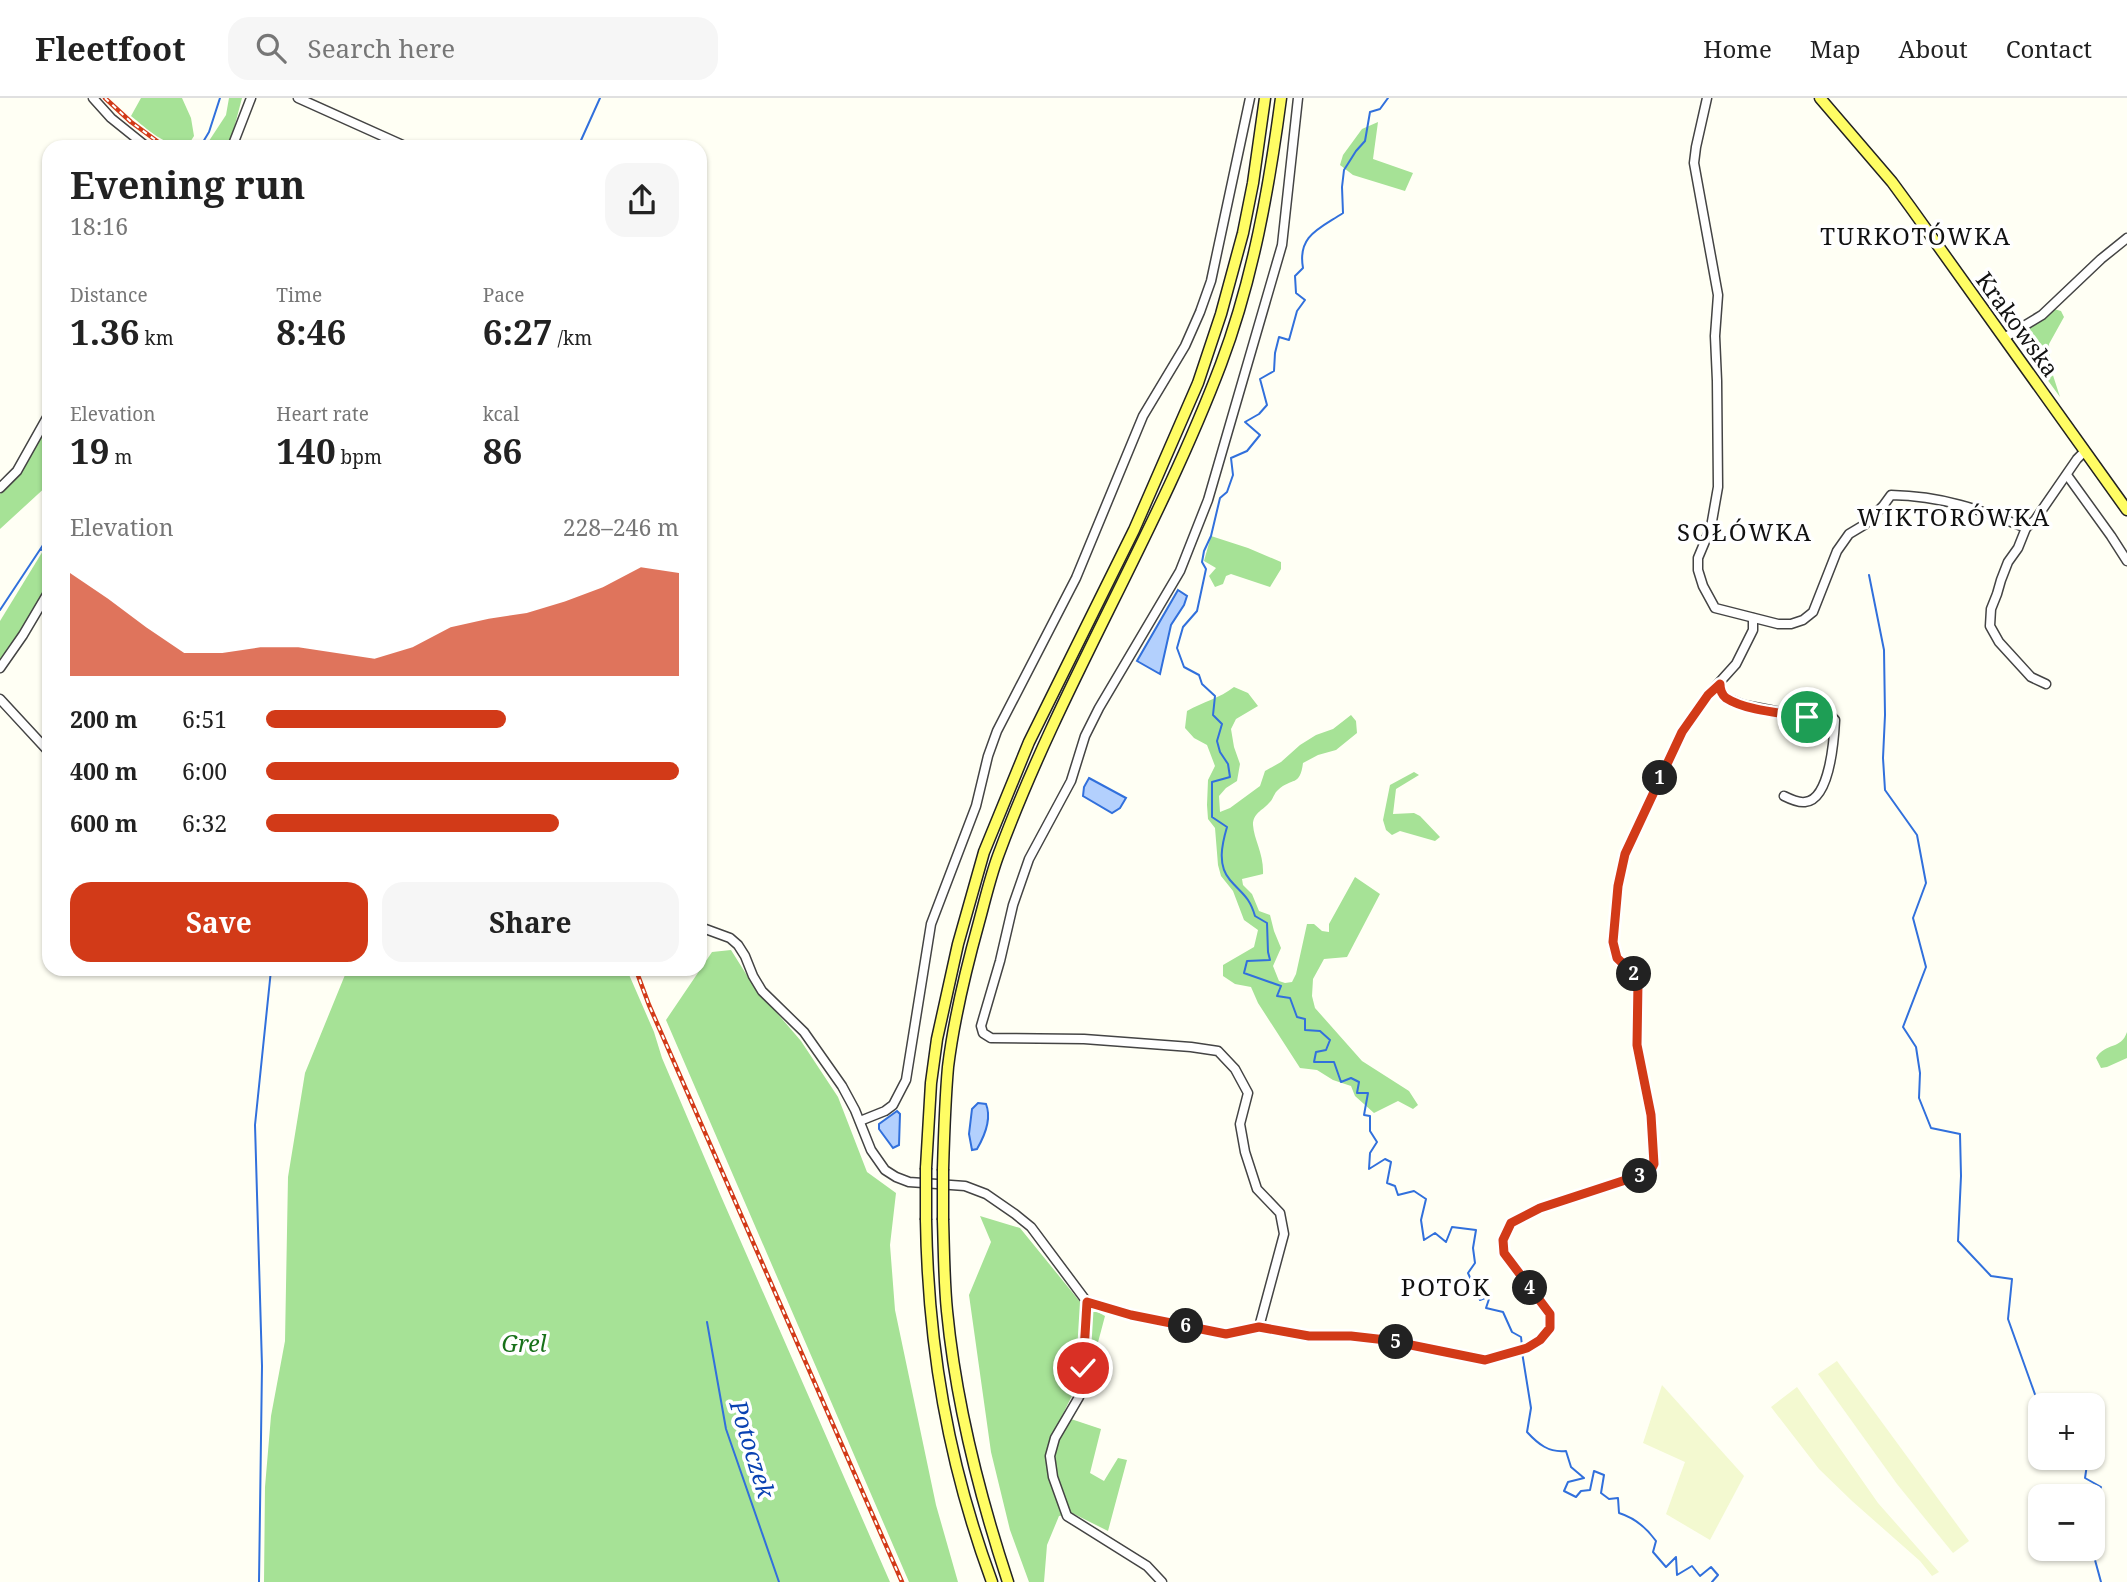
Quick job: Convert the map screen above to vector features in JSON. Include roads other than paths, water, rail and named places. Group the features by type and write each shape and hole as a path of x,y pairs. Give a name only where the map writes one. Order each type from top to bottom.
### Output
{"main road":[{"path":"992,1582 967,1507 941,1399 930,1325 926,1168 931,1083 939,1027 958,944 984,852 1029,743 1134,530 1198,383 1222,314 1243,233 1265,98"},
{"path":"1009,1582 984,1503 961,1407 947,1311 943,1169 946,1095 954,1029 972,947 997,858 1064,700 1179,466 1222,361 1257,236 1281,98"},
{"name":"Krakowska","path":"1820,98 1892,182 2127,510"}],"street":[{"path":"93,98 111,118 138,140"},
{"path":"235,140 251,98"},
{"path":"298,98 391,140"},
{"path":"860,1121 893,1105 906,1080 931,924 976,806 997,731 1076,578 1143,416 1185,346 1200,312 1211,281 1250,98"},
{"path":"1259,1327 1284,1234 1280,1213 1256,1189 1245,1152 1240,1124 1248,1093 1235,1069 1218,1051 1084,1039 991,1038 983,1033 981,1026 1013,905 1029,859 1071,781 1085,736 1099,708 1180,570 1208,500 1282,244 1298,98"},
{"path":"1707,98 1694,163 1718,295 1715,335 1718,488 1711,527 1698,558 1698,570 1715,608 1778,624 1803,620 1813,612 1837,551 1849,534 1864,525 1891,495 1922,495 1974,507 2026,527"},
{"path":"2004,338 2042,315 2127,238"},
{"path":"0,488 17,471 42,426"},
{"path":"2046,684 2031,677 1999,642 1990,626 1991,609 2008,562 2018,548 2026,527 2035,520 2085,451"},
{"path":"2067,475 2127,561"},
{"path":"0,668 42,603"},
{"path":"707,930 730,938 738,945 762,991 804,1032 842,1086 876,1158 890,1174 915,1183 958,1185 986,1194 1023,1220 1087,1302 1131,1315 1226,1334 1259,1327 1309,1336 1351,1336 1386,1340 1485,1360 1517,1351 1540,1340 1550,1328 1550,1314 1504,1253 1503,1240 1511,1223 1540,1208 1647,1173 1654,1164 1651,1115 1637,1045 1638,982 1636,976 1617,958 1613,942 1618,886 1625,854 1682,732 1708,695 1736,664 1753,630 1753,618"},
{"path":"1720,684 1724,697 1744,705 1807,717 1832,716 1835,720 1827,779 1819,793 1813,800 1805,802 1784,796"},
{"path":"0,699 42,744"},
{"path":"1087,1302 1084,1382 1079,1397 1055,1438 1050,1456 1054,1477 1066,1517 1147,1566 1162,1582"}],"water":[{"path":"1178,590 1187,596 1171,625 1160,674 1137,661"},
{"path":"1089,778 1126,798 1120,808 1112,813 1083,796"},
{"path":"978,1103 986,1104 988,1122 980,1144 977,1149 972,1150 969,1134 972,1109"},
{"path":"897,1111 900,1114 899,1145 893,1148 879,1129 879,1124"}],"waterway":[{"path":"204,140 220,98"},
{"path":"581,140 600,98"},
{"path":"1388,98 1380,109 1370,112 1365,141 1344,170 1343,213 1319,228 1307,240 1302,257 1303,268 1295,276 1296,293 1305,300 1297,311 1289,340 1279,337 1274,371 1260,379 1267,405 1259,414 1245,422 1260,435 1247,451 1231,458 1233,475 1227,492 1220,498 1211,536 1204,551 1202,562 1206,569 1197,611 1183,627 1177,648 1184,667 1199,675 1202,684 1215,696 1213,715 1222,724 1217,741 1228,764 1230,777 1212,782 1212,817 1227,827 1222,847 1223,868 1248,900 1255,916 1267,923 1270,960 1247,961 1244,973 1281,986 1277,996 1290,998 1297,1017 1305,1019 1305,1030 1320,1031 1330,1040 1326,1050 1316,1052 1314,1062 1334,1062 1341,1082 1351,1078 1359,1082 1357,1093 1368,1093 1364,1115 1370,1116 1370,1131 1377,1142 1370,1153 1369,1169 1385,1159 1391,1162 1387,1183 1395,1186 1398,1195 1414,1191 1426,1199 1421,1220 1424,1240 1435,1233 1446,1242 1452,1227 1476,1230 1473,1248 1475,1263 1468,1273 1480,1300 1490,1296 1486,1308 1503,1312 1512,1332 1521,1337 1522,1346"},
{"path":"0,610 42,547"},
{"path":"1869,575 1884,650 1885,790 1917,835 1926,883 1913,918 1926,967 1903,1027 1916,1047 1920,1073 1919,1098 1931,1128 1960,1134 1958,1241 1991,1276 2012,1279 2008,1319 2034,1393"},
{"path":"259,1582 262,1366 255,1125 270,976"},
{"name":"Potoczek","path":"707,1322 726,1429 779,1582"},
{"path":"1522,1352 1531,1408 1527,1432 1544,1447 1554,1451 1566,1451 1571,1467 1584,1478 1568,1482 1564,1491 1576,1497 1581,1491 1590,1490 1594,1471 1604,1475 1601,1493 1609,1499 1618,1498 1619,1513 1635,1520 1648,1531 1656,1541 1653,1552 1666,1567 1676,1557 1677,1575 1692,1566 1700,1576 1711,1567 1718,1575 1712,1582"},
{"path":"2086,1470 2085,1478 2096,1484"},
{"path":"2095,1561 2101,1582"}],"railway":[{"path":"105,98 155,140"},
{"path":"638,976 902,1582"}],"district":[{"name":"TURKOTÓWKA","path":"1916,235"},
{"name":"WIKTORÓWKA","path":"1954,516"},
{"name":"SOŁÓWKA","path":"1745,531"},
{"name":"POTOK","path":"1446,1286"}],"park label":[{"name":"Grel","path":"524,1343"}]}
